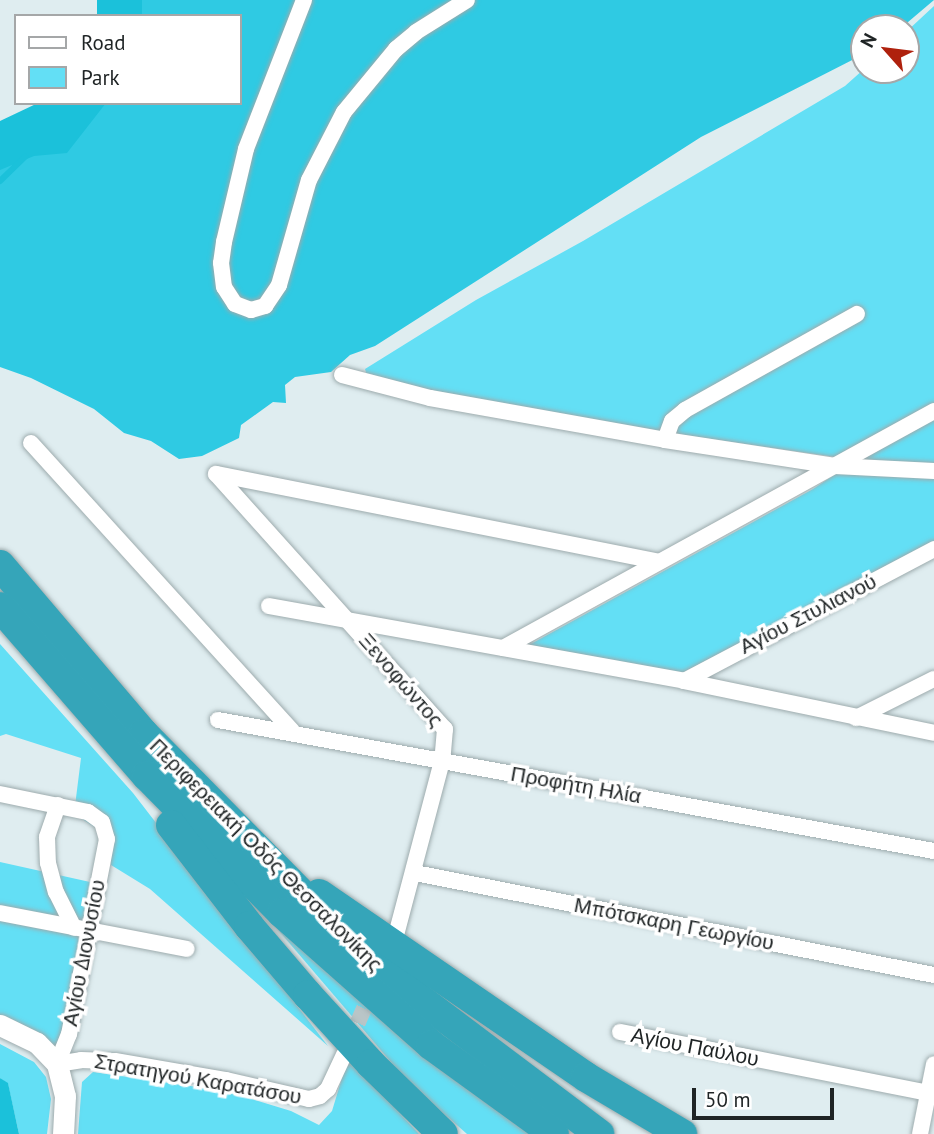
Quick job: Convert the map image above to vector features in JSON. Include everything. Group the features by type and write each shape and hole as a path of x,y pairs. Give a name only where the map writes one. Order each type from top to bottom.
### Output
{"highway":[{"name":"Περιφερειακή Οδός Θεσσαλονίκης","path":"0,565 144,734 258,853 383,971 599,1134"},
{"name":"Περιφερειακή Οδός Θεσσαλονίκης","path":"0,607 147,776 282,913 412,1030 554,1134"},
{"path":"30,642 51,677 278,961 371,1064 443,1134"},
{"path":"258,853 586,1077 682,1134"}],"street":[{"path":"304,0 246,149 224,242 221,263 224,287 235,304 251,310 265,306 279,285 309,180 344,112 396,49 416,32 467,0"},
{"path":"664,440 672,421 685,410 858,314"},
{"path":"342,376 430,398 664,440 835,466 934,471"},
{"path":"503,648 934,411"},
{"path":"31,443 292,731"},
{"name":"Ξενοφώντος","path":"396,935 415,873 442,761 446,737 440,720 216,474 657,561"},
{"name":"Αγίου Στυλιανού","path":"684,681 934,550"},
{"path":"269,606 684,681 934,733"},
{"path":"856,718 934,679"},
{"name":"Προφήτη Ηλία","path":"218,720 292,731 934,851"},
{"path":"0,794 58,805 47,837 48,863 56,892 81,929"},
{"name":"Αγίου Διονυσίου","path":"57,1064 69,1034 81,929 107,839 102,822 96,817 58,805"},
{"name":"Μπότσκαρη Γεωργίου","path":"415,873 934,975"},
{"path":"0,913 187,949"},
{"path":"0,1025 37,1043 57,1064 65,1089 63,1134"},
{"name":"Αγίου Παύλου","path":"620,1032 931,1093"},
{"name":"Στρατηγού Καρατάσου","path":"57,1064 81,1060 115,1060 226,1080 309,1099 320,1096 328,1089 344,1055"},
{"path":"920,1134 931,1093 934,1064"}],"green space":[{"path":"934,6 934,544 682,673 529,645 813,489 857,460 633,428 368,379 365,369 476,300 583,241 850,82 850,84 920,84 920,19"},
{"path":"0,644 133,793 328,1046 150,889 111,865 109,836 74,814 81,758 6,734 0,736"},
{"path":"0,862 99,884 57,1053 0,1029"},
{"path":"256,904 529,1134 467,1134 408,1082"},
{"path":"0,1044 34,1062 46,1077 51,1099 47,1134 19,1134 8,1084 0,1078"},
{"path":"348,1058 419,1134 78,1134 82,1082 93,1072 225,1091 291,1111 319,1125 332,1111"}],"shaded area":[{"path":"97,0 142,0 142,14 97,14"},
{"path":"113,0 934,0 918,14 850,14 850,61 701,137 375,346 350,355 331,372 295,377 285,385 286,403 273,402 241,425 239,438 202,456 179,459 151,441 124,433 94,409 31,378 0,367 0,132 46,105 242,105 242,14 113,14"},
{"path":"34,105 104,105 67,153 34,156 0,170 0,121"},
{"path":"0,1078 8,1083 19,1134 0,1134"}],"waterway":[{"path":"0,181 25,157"}],"tunnel":[{"path":"348,1045 373,988"}]}
